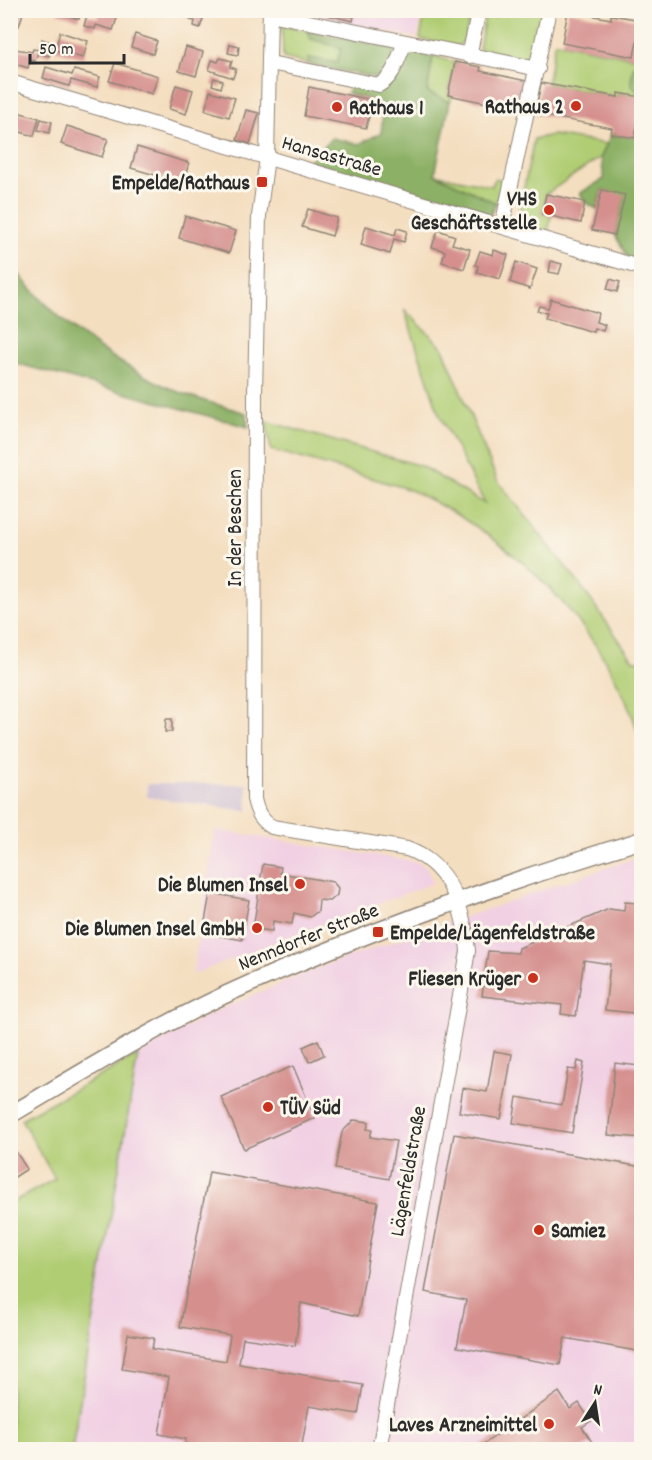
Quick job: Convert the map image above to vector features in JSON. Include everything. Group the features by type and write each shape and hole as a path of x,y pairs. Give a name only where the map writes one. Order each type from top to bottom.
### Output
{"street":[{"path":"469,56 479,10"},
{"path":"502,226 549,10"},
{"path":"270,12 405,43 538,69"},
{"name":"In der Beschen","path":"270,12 267,158 259,216 255,393 254,799 256,812 272,827 406,849 423,855 443,872 456,901"},
{"path":"270,63 379,85 387,81 394,70 405,43"},
{"name":"Hansastraße","path":"10,82 642,268"},
{"name":"Nenndorfer Straße","path":"10,1115 121,1049 248,984 456,901 537,872 642,840"},
{"name":"Lägenfeldstraße","path":"379,1449 468,951 462,915 456,901"}],"shaded area":[{"path":"284,11 422,11 417,38"},
{"path":"147,784 247,784 248,811 147,797"},
{"name":"Die Blumen Insel GmbH","path":"215,830 417,862 426,867 433,883 193,974"},
{"path":"641,856 641,1449 72,1450 138,1055 209,1014 320,967"}],"green space":[{"path":"425,11 471,11 465,40 458,46 420,39"},
{"path":"496,11 542,11 533,56 527,59 479,49 485,15 495,17"},
{"path":"282,26 308,31 311,39 341,48 337,63 309,58 309,64 283,58"},
{"path":"308,31 394,48 392,61 377,78 309,64 308,58 337,63 341,48 311,39"},
{"path":"555,42 641,59 633,68 631,84 641,97 618,93 618,97 547,84"},
{"path":"410,51 433,56 427,92 450,102 435,174 496,203 489,218 308,161 332,138 359,144 381,133 384,104 347,93 352,84 381,90"},
{"path":"433,56 455,62 448,95 452,96 450,102 427,93"},
{"path":"641,62 641,96 631,84 633,68"},
{"path":"641,105 641,264 628,258 615,235 624,196 602,190 597,209 585,202 580,193 604,179 601,157 611,134 635,138"},
{"path":"553,135 607,144 601,157 546,194 542,214 551,216 548,233 525,224 519,212 534,139"},
{"path":"434,174 492,186 495,178 504,180 496,203"},
{"path":"10,263 44,302 101,350 144,376 177,391 246,413 248,427 11,362"},
{"path":"404,309 443,348 497,480 581,586 633,660 641,660 641,741 626,701 606,663 583,628 556,595 526,565 492,538 457,515 410,490 271,450 266,421 421,466 485,504 439,414"},
{"path":"138,1055 72,1449 11,1449 11,1203 55,1179 21,1119"}],"building":[{"path":"10,10 24,10 19,26 10,23"},
{"path":"59,10 82,10 79,19 58,13"},
{"path":"100,10 118,15 113,30 96,25 95,29 84,26 87,15 98,18"},
{"path":"193,10 218,10 216,16 204,16 200,28 194,26 195,21 190,20"},
{"path":"306,10 355,10 353,21"},
{"path":"568,11 611,19 611,15 641,20 634,57 562,43"},
{"path":"60,32 88,41 83,58 55,50"},
{"path":"135,34 157,41 153,54 131,47"},
{"path":"42,39 53,43 49,56 38,53 35,61 30,60 28,68 12,63 16,49 32,52 33,49 39,50"},
{"path":"230,44 239,46 238,55 228,53"},
{"path":"186,47 203,52 196,76 179,71"},
{"path":"220,58 232,61 230,67 236,69 233,78 209,70 212,60 218,62"},
{"path":"455,62 481,67 480,71 527,81 521,110 448,95"},
{"path":"115,63 158,76 152,94 109,81"},
{"path":"46,67 72,75 74,70 100,77 97,87 71,80 69,86 43,78"},
{"path":"214,78 223,81 221,88 212,85"},
{"name":"Rathaus 2","path":"541,83 618,97 618,93 642,97 635,138 611,134 612,128 535,114"},
{"path":"176,85 193,90 186,114 169,109"},
{"path":"309,87 372,100 372,116 369,116 366,128 304,116"},
{"path":"210,91 235,98 229,117 205,110"},
{"path":"10,110 39,118 34,136 10,129"},
{"path":"246,110 259,113 250,144 237,140"},
{"path":"41,119 52,122 49,133 38,130"},
{"path":"67,126 108,139 102,157 61,144"},
{"path":"137,147 189,163 183,183 131,168"},
{"path":"602,190 625,195 615,235 592,230"},
{"path":"546,194 585,202 581,223 542,214"},
{"path":"308,209 337,218 332,236 302,227"},
{"path":"185,216 236,231 229,253 179,238"},
{"path":"366,226 395,235 397,228 407,231 404,242 394,239 390,254 361,245"},
{"path":"438,230 455,236 452,244 470,249 464,269 442,262 445,251 432,247"},
{"path":"494,250 508,255 500,279 477,272 478,266 475,265 480,251 493,255"},
{"path":"551,261 562,264 559,274 549,272"},
{"path":"516,262 537,269 530,289 510,282"},
{"path":"610,279 620,282 617,292 607,289"},
{"path":"551,299 598,313 596,322 605,325 603,331 594,328 593,332 545,318 547,313 537,311 539,306 548,308"},
{"path":"166,719 172,719 172,732 165,732"},
{"path":"263,864 281,867 280,873 333,882 338,888 337,895 330,901 319,900 318,911 310,917 294,913 292,924 273,921 272,931 253,929"},
{"path":"210,893 249,900 242,940 203,933"},
{"path":"639,896 642,896 642,1014 605,1010 610,964 584,960 576,1016 561,1014 562,1005 482,996 488,951 518,953 519,948 609,909 624,911 625,902 638,903"},
{"path":"318,1040 324,1055 309,1062 303,1047"},
{"path":"494,1051 512,1054 501,1119 459,1112 463,1088 487,1092"},
{"path":"640,1051 642,1138 608,1135 615,1063 639,1066"},
{"path":"578,1061 584,1063 572,1133 513,1123 517,1097 562,1105 568,1069 576,1070"},
{"name":"TÜV Süd","path":"293,1066 315,1118 244,1149 221,1097"},
{"path":"354,1120 369,1122 367,1129 372,1130 370,1137 396,1141 389,1179 335,1169 342,1132"},
{"name":"Samiez","path":"454,1134 642,1167 642,1352 565,1338 560,1365 457,1347 466,1300 425,1292"},
{"path":"16,1152 27,1169 10,1180 10,1156"},
{"path":"209,1172 378,1202 358,1316 301,1303 295,1346 243,1338 239,1364 363,1385 358,1414 309,1406 301,1450 184,1450 186,1439 159,1434 169,1377 122,1369 128,1334 154,1338 152,1349 226,1361 230,1335 180,1327"},
{"name":"Laves Arzneimittel","path":"559,1392 570,1409 579,1403 591,1421 582,1427 592,1442 581,1450 475,1450"}],"place":[{"name":"Rathaus 2","path":"576,106"},
{"name":"Rathaus 1","path":"337,107"},
{"name":"Empelde/Rathaus","path":"262,182"},
{"name":"VHS Geschäftsstelle","path":"549,210"},
{"name":"Die Blumen Insel","path":"300,884"},
{"name":"Die Blumen Insel GmbH","path":"257,928"},
{"name":"Empelde/Lägenfeldstraße","path":"378,932"},
{"name":"Fliesen Krüger","path":"533,978"},
{"name":"TÜV Süd","path":"268,1107"},
{"name":"Samiez","path":"539,1230"},
{"name":"Laves Arzneimittel","path":"549,1424"}]}
